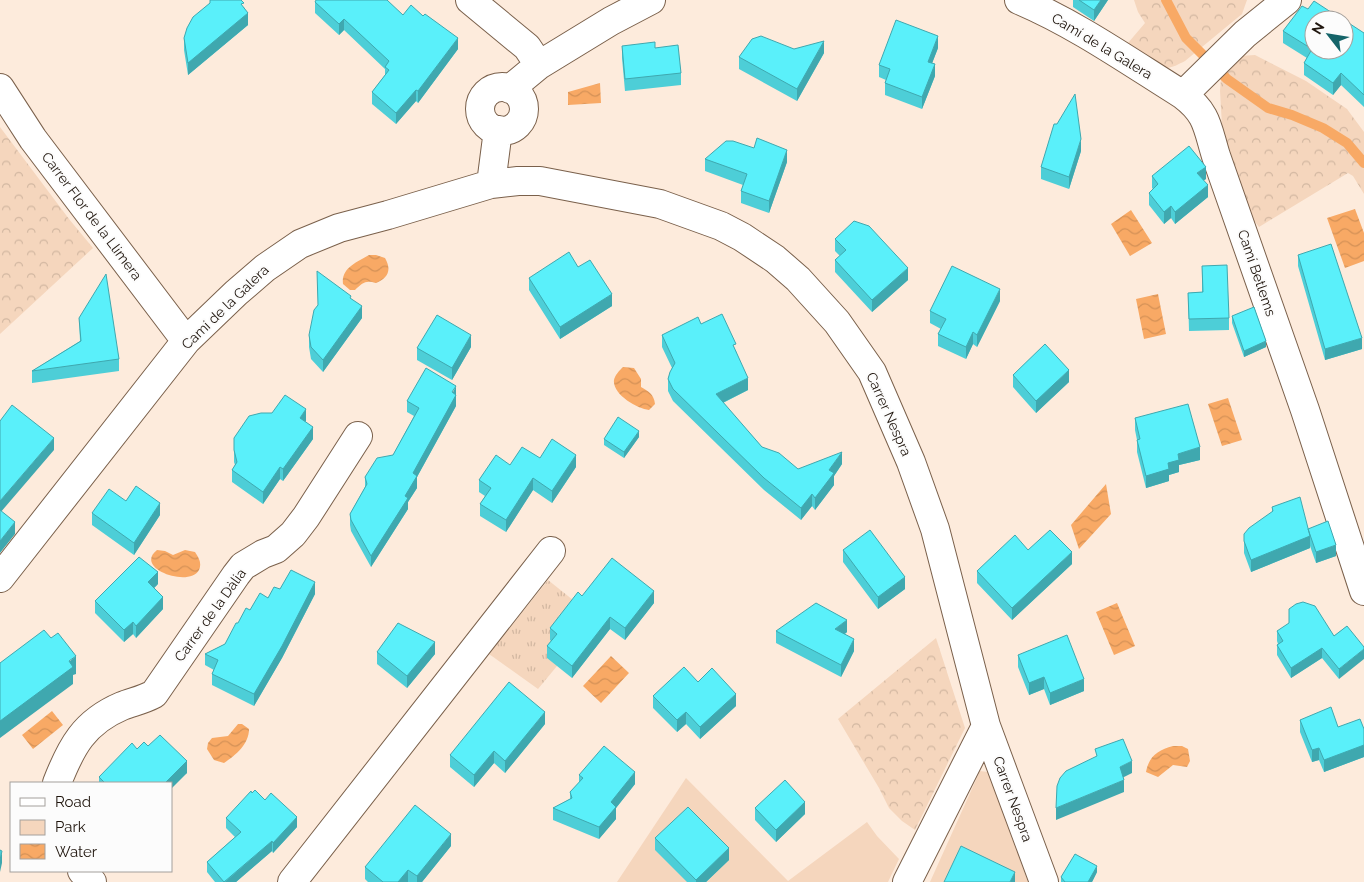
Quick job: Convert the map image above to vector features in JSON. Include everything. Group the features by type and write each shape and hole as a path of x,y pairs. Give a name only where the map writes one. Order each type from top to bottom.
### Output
{"street":[{"path":"470,0 527,47 539,65"},
{"path":"491,184 498,130 486,125 480,113 482,100 490,90 497,88 510,89 539,65 651,0"},
{"name":"Camí de la Galera","path":"1019,0 1074,28 1183,95"},
{"path":"1183,95 1245,34 1287,0"},
{"name":"Carrer Flor de la Llimera","path":"0,88 33,139 186,341"},
{"name":"Camí Betlems","path":"1183,95 1196,105 1203,115 1305,410 1364,591"},
{"name":"Carrer Nespra","path":"491,184 540,181 660,204 728,230 757,247 798,279 848,337 872,372 911,462 934,529 986,726 1044,882"},
{"name":"Camí de la Galera","path":"0,578 186,341 265,268 300,244 339,228 491,184"},
{"name":"Carrer de la Dàlia","path":"57,782 70,751 80,736 105,714 154,694 236,575 244,566 263,554 276,549 293,534 358,436"},
{"path":"292,882 551,551"},
{"path":"907,882 986,726"},
{"path":"83,872 92,882"}],"green space":[{"path":"1134,0 1247,0 1242,14 1185,61 1166,68 1152,61 1128,43 1145,23 1138,12"},
{"path":"1255,55 1306,81 1347,109 1364,132 1364,194 1353,176 1348,173 1259,227 1248,213 1226,150 1222,126 1220,91 1221,78 1230,65 1240,56"},
{"path":"0,127 93,248 0,334"},
{"path":"548,580 578,604 557,646 557,666 538,689 489,654"},
{"path":"936,638 965,728 915,830 902,821 889,808 838,719"},
{"path":"980,771 988,772 1028,882 930,882"},
{"path":"686,778 788,881 867,822 877,836 899,859 888,882 617,882"}],"water":[{"path":"600,83 601,103 568,105 568,92"},
{"path":"1355,209 1364,233 1364,261 1345,268 1327,218"},
{"path":"1131,210 1152,243 1130,256 1111,224"},
{"path":"369,255 385,258 388,273 376,283 365,282 355,290 350,290 343,284 343,278 347,270"},
{"path":"1158,294 1166,334 1144,339 1136,299"},
{"path":"623,367 634,368 641,379 641,387 652,395 655,404 649,410 632,404 617,390 614,380"},
{"path":"1228,398 1242,440 1222,446 1208,404"},
{"path":"1106,484 1111,514 1079,549 1071,525"},
{"path":"157,550 173,555 185,550 195,552 200,561 199,570 194,575 185,577 175,577 166,574 152,564 152,557"},
{"path":"1117,603 1135,646 1114,655 1096,612"},
{"path":"611,656 629,673 601,703 583,686"},
{"path":"52,711 63,725 33,749 22,735"},
{"path":"238,724 242,724 249,729 247,740 237,753 224,763 214,760 207,749 208,743 212,738 228,736"},
{"path":"1173,746 1182,746 1188,749 1190,761 1187,767 1173,765 1158,777 1146,772 1149,762 1155,754"}],"building":[{"path":"210,0 241,0 244,3 241,4 248,13 188,63 184,38 187,28 193,17 210,3"},
{"path":"316,0 387,0 403,15 411,5 423,16 425,14 458,38 418,91 416,90 396,113 372,92 389,70 385,67 389,61 344,19 339,24 315,2"},
{"path":"1079,0 1101,0 1094,10"},
{"path":"1314,1 1328,10 1304,10 1304,44 1283,31 1302,6 1308,9"},
{"path":"896,20 938,36 928,62 935,64 922,97 885,83 890,69 879,65"},
{"path":"1354,26 1364,33 1364,95 1341,73 1333,83 1304,63 1306,60 1354,60"},
{"path":"761,36 794,49 824,41 797,89 739,57 752,39"},
{"path":"655,42 655,48 678,45 681,73 625,79 622,46"},
{"path":"1075,94 1081,139 1069,177 1041,167 1054,124 1057,124"},
{"path":"757,138 787,150 769,201 741,191 747,174 705,159 726,141 733,141 754,148"},
{"path":"1189,146 1206,167 1197,173 1208,185 1175,212 1171,206 1164,212 1149,193 1158,184 1152,176"},
{"path":"854,221 869,226 908,268 872,300 835,260 846,250 835,239"},
{"path":"1331,244 1362,338 1325,349 1298,255"},
{"path":"569,252 578,267 590,260 612,294 560,327 529,278"},
{"path":"1227,265 1229,318 1189,319 1188,293 1203,292 1202,266"},
{"path":"952,266 1000,289 977,335 973,332 966,347 938,334 946,319 930,311"},
{"path":"317,271 362,306 323,360 311,347 309,335 314,310 318,305"},
{"path":"106,274 119,359 32,371 81,341 79,318"},
{"path":"1254,307 1266,341 1244,351 1232,316"},
{"path":"722,314 736,344 733,345 748,378 716,394 762,447 779,453 798,469 842,452 829,470 834,473 815,498 812,494 801,508 764,478 673,389 668,379 675,363 662,335 698,317 701,324"},
{"path":"437,315 471,335 452,368 417,348"},
{"path":"1045,344 1069,370 1036,401 1013,375"},
{"path":"426,368 456,386 452,392 456,395 413,473 417,476 405,496 408,498 371,556 351,520 350,514 367,484 365,477 377,458 393,455 419,408 407,401"},
{"path":"285,395 306,409 300,418 313,427 283,469 280,467 263,492 232,470 237,462 234,438 249,416 272,413"},
{"path":"1188,404 1200,447 1178,454 1179,460 1168,463 1169,469 1146,476 1137,440 1140,439 1135,418"},
{"path":"12,405 54,438 0,501 0,421"},
{"path":"618,417 639,431 624,452 604,439"},
{"path":"552,439 576,455 552,491 533,478 506,520 480,504 491,488 479,480 496,455 510,465 522,447 540,458"},
{"path":"136,486 160,503 134,543 92,513 109,489 126,501"},
{"path":"1300,497 1310,536 1251,560 1244,541 1244,534 1249,528 1273,511 1272,507"},
{"path":"0,510 15,522 0,541"},
{"path":"1328,521 1336,545 1316,552 1308,529"},
{"path":"870,530 905,577 878,597 843,550"},
{"path":"1050,530 1072,552 1012,608 977,571 1015,535 1028,550"},
{"path":"139,557 158,572 148,582 163,597 136,626 133,622 124,630 95,601"},
{"path":"612,558 654,591 625,628 610,617 572,666 547,646 557,634 550,628 578,592 582,596"},
{"path":"291,570 315,582 282,646 254,694 212,674 218,660 205,654 225,644 246,608 250,610 260,593 268,598 274,587 280,589"},
{"path":"1303,602 1315,606 1334,636 1347,626 1364,649 1339,669 1322,648 1291,668 1277,645 1283,641 1277,631 1289,623 1289,609"},
{"path":"816,603 847,620 835,629 854,639 841,665 776,631"},
{"path":"398,623 435,642 407,676 377,652"},
{"path":"44,630 51,638 58,633 76,656 69,661 73,667 0,721 0,663"},
{"path":"1067,635 1084,679 1050,693 1044,677 1029,683 1018,655"},
{"path":"684,667 698,682 712,668 736,694 700,727 686,712 677,720 653,696"},
{"path":"509,682 545,712 505,761 494,751 474,775 450,755"},
{"path":"1331,707 1338,727 1360,719 1364,729 1364,745 1324,760 1319,748 1312,750 1300,720"},
{"path":"160,735 187,761 166,782 104,782 99,777 132,743 137,749 144,742 148,746"},
{"path":"1123,739 1132,761 1120,767 1124,780 1056,808 1057,786 1060,778 1066,771 1097,756 1095,749"},
{"path":"604,746 635,772 611,802 616,807 599,827 553,808 572,798 570,792 583,778 579,775"},
{"path":"785,780 805,802 776,830 755,808"},
{"path":"255,790 265,800 271,793 297,817 273,843 272,841 224,882 207,862 241,832 226,818 251,791 252,793"},
{"path":"415,805 451,834 417,876 408,870 398,882 383,882 365,867"},
{"path":"688,807 729,848 696,880 655,838"},
{"path":"961,846 1015,872 1010,882 944,882"},
{"path":"1075,854 1097,866 1088,882 1065,882 1061,877"}],"waterway":[{"path":"1166,0 1186,38 1227,79 1268,108 1292,115 1323,128 1347,143 1364,163"}]}
